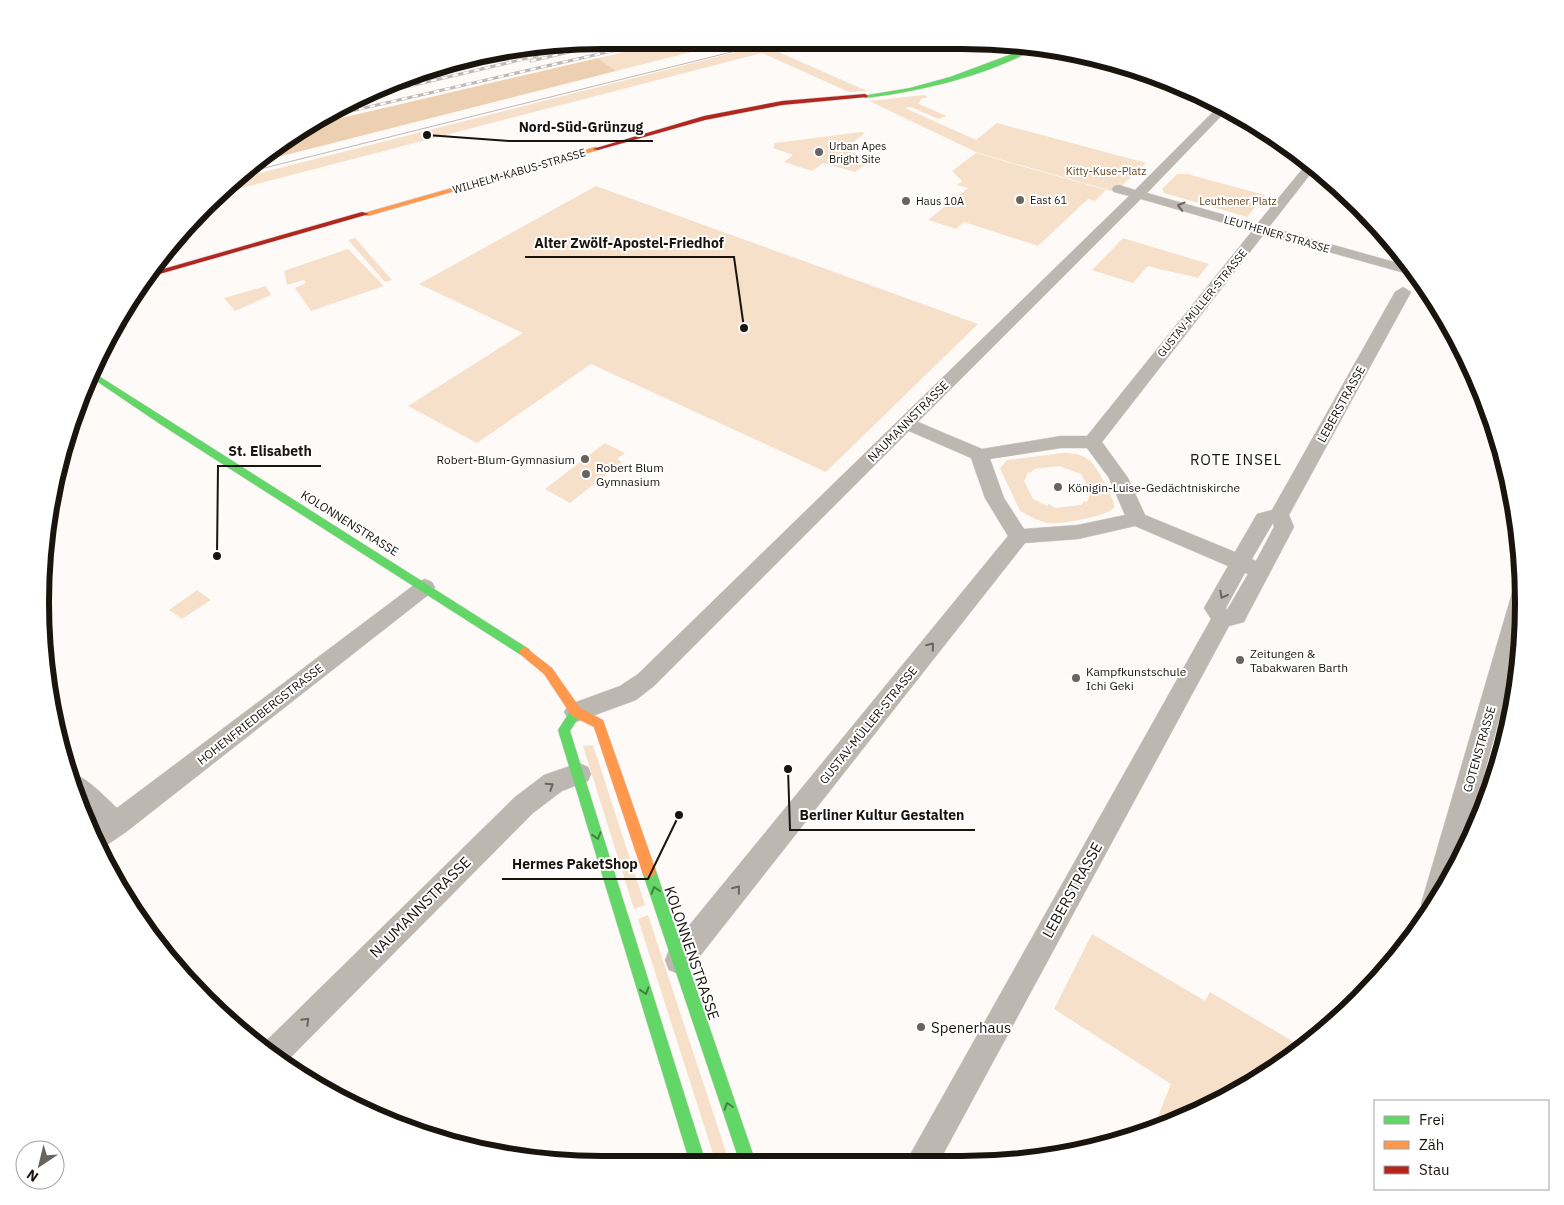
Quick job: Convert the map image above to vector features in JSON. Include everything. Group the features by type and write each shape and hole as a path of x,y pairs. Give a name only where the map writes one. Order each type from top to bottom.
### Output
{"street":[{"name":"WILHELM-KABUS-STRASSE","path":"157,273 704,118 782,103 886,94 926,88 981,71 1023,52"},
{"name":"NAUMANNSTRASSE","path":"576,712 636,688 1218,113"},
{"name":"GUSTAV-MÜLLER-STRASSE","path":"1092,442 1307,170"},
{"name":"LEUTHENER STRASSE","path":"1119,189 1403,268"},
{"name":"LEBERSTRASSE","path":"1402,292 1397,286 1407,274"},
{"name":"LEBERSTRASSE","path":"1402,292 1413,291 1416,286"},
{"name":"LEBERSTRASSE","path":"1222,620 1215,608 1240,562 1264,519 1279,515 1402,292"},
{"name":"KOLONNENSTRASSE","path":"97,378 162,422 533,657 557,682 576,712 599,724 667,929 680,960 746,1156"},
{"path":"905,424 980,455 1061,442 1092,442 1109,461 1131,499 1136,519"},
{"path":"980,455 982,467 1003,515 1018,536 1051,536 1112,527 1136,519 1260,571"},
{"name":"LEBERSTRASSE","path":"925,1156 1222,620 1236,616 1284,527 1279,515"},
{"name":"GUSTAV-MÜLLER-STRASSE","path":"680,960 1018,536"},
{"name":"HOHENFRIEDBERGSTRASSE","path":"101,836 425,587"},
{"name":"GOTENSTRASSE","path":"1446,870 1508,676 1513,646"},
{"path":"576,712 564,730 696,1156"},
{"name":"NAUMANNSTRASSE","path":"277,1050 524,805 553,782 579,774"},
{"path":"83,793 117,824"}],"green space":[{"path":"638,49 703,49 616,71 598,58"},
{"path":"748,49 778,49 774,50 867,91 849,92 762,53 233,190 250,176"},
{"path":"531,53 424,78 494,59"},
{"name":"Kitty-Kuse-Platz","path":"924,95 928,97 921,99 919,104 947,116 938,119 911,107 905,108 976,140 997,123 1146,163 1115,192 978,153 869,101"},
{"name":"Urban Apes Bright Site","path":"865,133 843,150 873,159 855,172 823,163 812,171 784,162 793,155 773,148 775,143"},
{"name":"East 61","path":"976,153 1106,190 1095,201 1088,199 1038,246 964,222 956,229 928,220 968,188 957,185 962,181 952,171"},
{"name":"Leuthener Platz","path":"1177,174 1187,174 1265,195 1247,217 1164,193 1162,189"},
{"path":"596,186 978,324 826,472 591,364 477,443 408,406 523,333 419,284"},
{"path":"355,238 392,280 385,282 348,240"},
{"path":"1123,238 1209,264 1198,278 1148,266 1133,283 1092,270"},
{"path":"348,249 384,286 311,311 295,288 306,283 304,280 287,285 284,271"},
{"path":"266,286 271,295 235,311 224,298"},
{"name":"Robert Blum Gymnasium","path":"605,443 625,453 617,459 622,462 570,503 545,489"},
{"path":"1063,453 1083,456 1092,463 1100,475 1109,490 1114,507 1104,514 1072,521 1054,523 1037,520 1020,511 1000,468 1007,460","holes":["1059,466 1081,474 1091,492 1087,502 1084,501 1081,505 1055,508 1049,504 1047,506 1033,499 1024,481 1028,472 1031,473 1034,469"]},
{"path":"197,590 211,600 182,619 169,610"},
{"path":"593,745 645,905 634,909 583,746"},
{"path":"648,915 728,1156 714,1156 638,919"},
{"path":"1092,934 1205,1001 1210,992 1297,1044 1238,1082 1206,1099 1156,1120 1171,1084 1054,1009"}],"shaded area":[{"path":"598,58 616,71 271,159 331,120"}],"tram line":[{"path":"257,170 744,49"}],"railway":[{"path":"347,112 621,49"},
{"path":"531,61 579,50"},
{"path":"395,89 537,56"}],"traffic: fast":[{"path":"865,96 910,89 952,79 1023,52"},
{"path":"97,378 163,422 525,652"},
{"path":"576,712 564,730 696,1156"},
{"path":"649,871 746,1156"}],"traffic: slow":[{"path":"365,214 596,149"},
{"path":"525,652 548,671 576,712 599,724 649,871"}],"traffic: jam":[{"path":"596,149 704,118 782,103 865,96"},
{"path":"157,273 365,214"}],"place":[{"name":"Nord-Süd-Grünzug","path":"427,135"},
{"name":"Urban Apes Bright Site","path":"819,152"},
{"name":"East 61","path":"1020,200"},
{"name":"Haus 10A","path":"906,201"},
{"name":"Alter Zwölf-Apostel-Friedhof","path":"744,328"},
{"name":"Robert-Blum-Gymnasium","path":"585,459"},
{"name":"Robert Blum Gymnasium","path":"586,474"},
{"name":"Königin-Luise-Gedächtniskirche","path":"1058,487"},
{"name":"St. Elisabeth","path":"217,556"},
{"name":"Zeitungen & Tabakwaren Barth","path":"1240,660"},
{"name":"Kampfkunstschule Ichi Geki","path":"1076,678"},
{"name":"Berliner Kultur Gestalten","path":"788,769"},
{"name":"Hermes PaketShop","path":"679,815"},
{"name":"Spenerhaus","path":"921,1027"}],"district":[{"name":"ROTE INSEL","path":"1236,459"}]}
